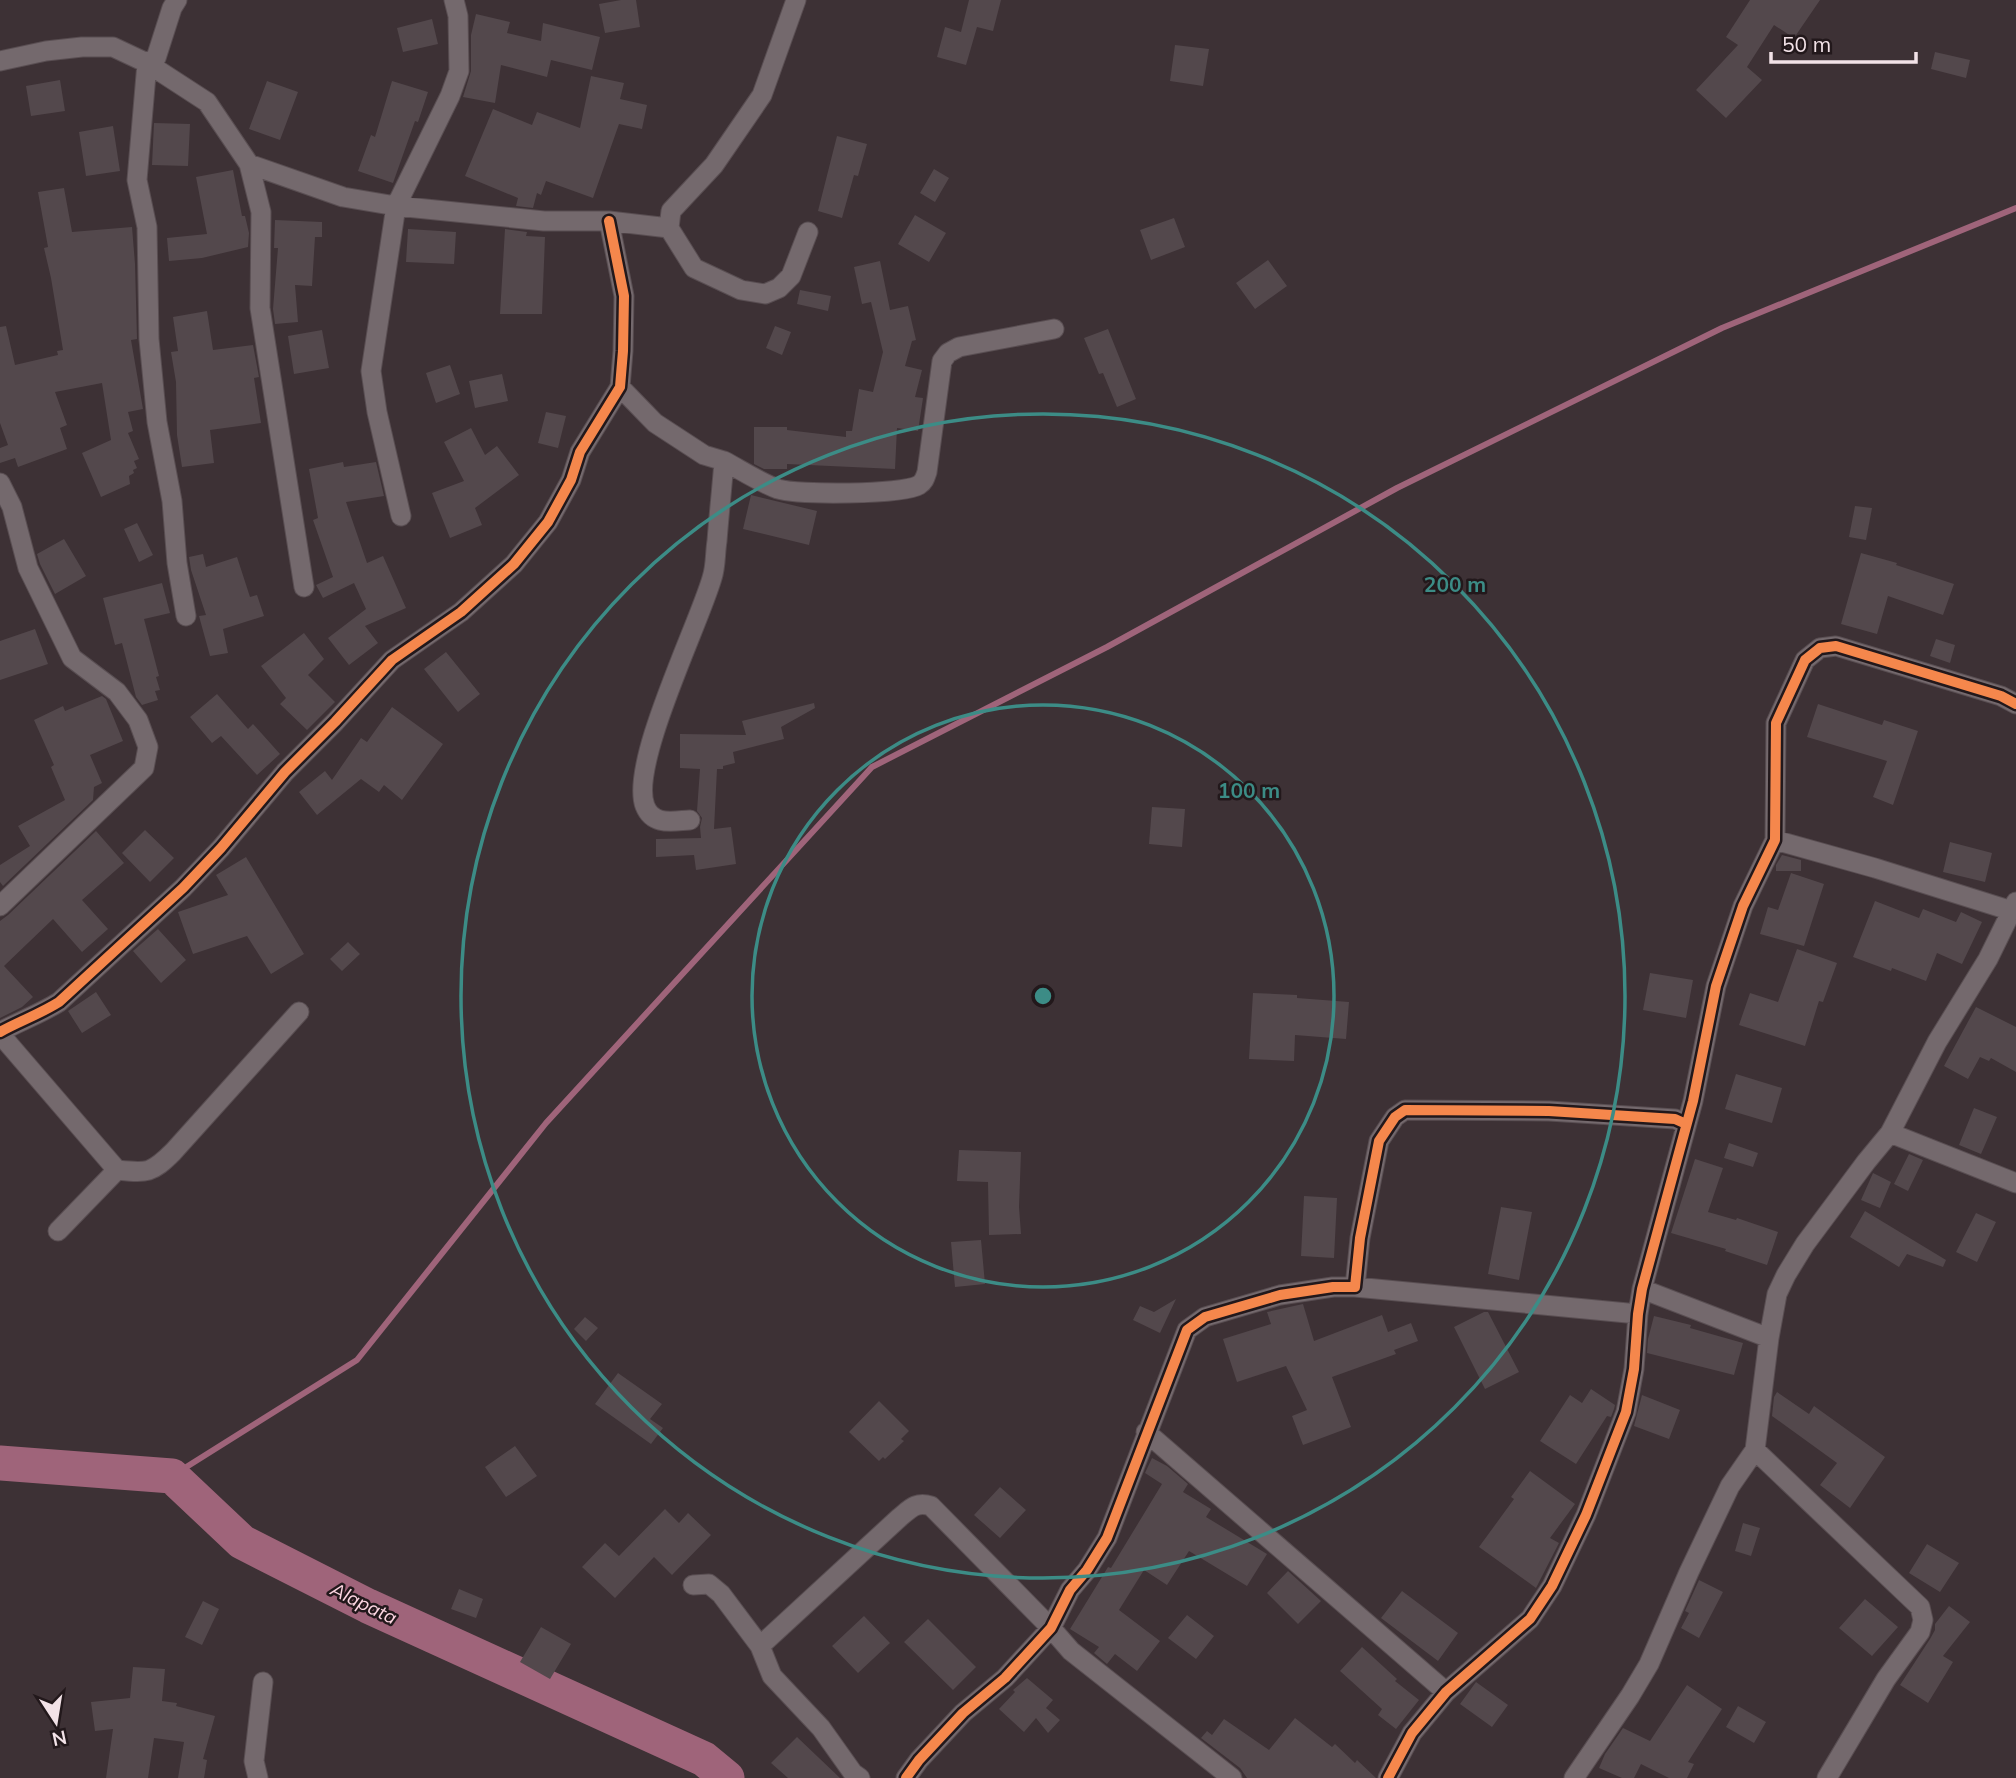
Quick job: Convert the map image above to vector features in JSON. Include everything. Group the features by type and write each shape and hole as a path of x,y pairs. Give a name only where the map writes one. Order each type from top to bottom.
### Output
{"street":[{"path":"147,63 156,58 177,0"},
{"path":"401,516 377,412 371,371 396,206 450,96 459,71 458,16 454,0"},
{"path":"796,0 762,95 714,165 671,211 669,228 694,268 741,289 765,293 779,288 791,276 808,232"},
{"path":"0,61 46,51 113,47 147,63 207,102 250,164 261,212 260,308 304,587"},
{"path":"147,63 137,180 147,227 149,339 157,422 172,501 177,562 186,616"},
{"path":"250,164 343,197 396,206 544,221 610,221 669,228"},
{"path":"299,1013 157,1168 141,1172 117,1170 0,1033 18,1022 35,1017 59,1002 183,888 221,848 285,772 392,660 461,612 514,564 548,522 571,480 580,452 620,387 624,296 610,221"},
{"path":"620,387 655,423 704,455 724,461 778,489 836,494 904,489 917,486 925,480 942,360 948,353 959,347 1054,329"},
{"path":"690,820 661,822 652,818 644,805 642,790 647,759 665,702 713,576 724,461"},
{"path":"0,483 6,510 28,568 72,658 117,692 138,720 148,747 144,768 0,906"},
{"path":"1388,1778 1412,1733 1446,1692 1530,1619 1552,1586 1586,1515 1616,1440 1626,1412 1634,1369 1642,1289 1686,1124 1716,986 1743,906 1775,840 1776,723 1805,660 1820,648 1836,646 2001,696 2016,704"},
{"path":"1574,1778 1649,1664 1730,1486 1755,1450 1769,1338 1777,1294 1786,1275 1805,1244 1890,1133 1937,1042 1988,959 2014,906 1775,840"},
{"path":"1355,1287 1360,1238 1379,1141 1395,1117 1405,1110 1549,1111 1675,1119 1686,1124"},
{"path":"1890,1133 2016,1183"},
{"path":"58,1231 117,1170"},
{"path":"906,1778 963,1713 1006,1678 1051,1628 1070,1590 1087,1570 1107,1538 1187,1330 1205,1317 1280,1295 1333,1287 1638,1314"},
{"path":"1642,1289 1769,1338"},
{"path":"1146,1432 1446,1692"},
{"path":"1755,1450 1920,1607 1923,1620 1920,1632 1886,1679 1827,1778"},
{"path":"760,1646 899,1518 915,1505 931,1506 1071,1651 1232,1778"},
{"path":"693,1585 709,1584 721,1594 760,1646 772,1676 821,1728 853,1773 860,1778"},
{"path":"258,1778 254,1761 262,1682"}],"building":[{"path":"636,0 640,27 605,33 599,4"},
{"path":"969,0 1001,0 993,31 977,27 966,65 937,57 945,27 961,32"},
{"path":"1750,0 1820,0 1794,38 1774,25 1747,67 1762,80 1726,118 1696,90 1738,45 1726,37"},
{"path":"476,14 510,22 507,33 541,41 543,23 600,37 592,70 551,60 547,77 501,65 495,103 463,97 471,71 471,35"},
{"path":"432,19 438,44 403,52 397,28"},
{"path":"1175,45 1209,49 1203,86 1170,81"},
{"path":"1935,52 1970,60 1966,78 1931,69"},
{"path":"591,76 624,83 620,99 647,105 642,129 619,124 593,198 546,181 541,195 537,193 533,208 516,206 518,198 465,176 493,109 532,125 537,112 580,128"},
{"path":"60,80 65,111 31,116 26,86"},
{"path":"267,81 298,92 280,140 249,129"},
{"path":"392,81 428,92 393,183 358,171 371,135 375,137"},
{"path":"154,123 190,124 188,166 152,165"},
{"path":"113,126 120,171 86,176 79,132"},
{"path":"837,136 867,144 858,176 854,175 842,218 818,211"},
{"path":"934,169 949,178 935,202 920,193"},
{"path":"233,170 242,216 245,216 249,233 248,247 202,258 169,261 167,238 207,234 196,177"},
{"path":"64,188 72,232 132,227 137,339 131,340 143,409 128,412 133,431 128,433 139,459 134,461 137,468 129,476 130,484 101,497 82,453 111,440 102,383 55,392 67,425 60,428 67,449 18,467 15,458 0,463 0,448 8,445 0,423 0,327 6,326 15,365 58,355 57,351 63,350 44,248 48,247 38,192"},
{"path":"915,215 946,233 929,262 898,244"},
{"path":"1174,218 1185,247 1151,260 1140,230"},
{"path":"275,220 322,222 322,237 315,237 312,286 295,285 298,322 275,324 273,309 278,248 274,248"},
{"path":"408,229 456,232 454,264 406,262"},
{"path":"505,229 527,232 526,236 545,237 542,314 500,314"},
{"path":"1268,260 1287,286 1255,309 1236,283"},
{"path":"880,261 890,310 908,306 916,340 912,341 905,366 922,370 915,397 923,398 918,431 897,428 895,469 787,464 787,469 764,469 754,464 754,427 787,427 787,430 846,437 846,431 852,431 859,389 873,392 883,352 871,302 862,304 854,267"},
{"path":"800,290 831,296 828,311 797,304"},
{"path":"207,311 213,350 253,345 259,377 254,378 261,423 210,430 214,463 182,467 177,435 176,382 171,352 178,351 173,317"},
{"path":"775,326 791,332 782,355 766,348"},
{"path":"1108,329 1136,399 1117,407 1084,338"},
{"path":"322,330 329,368 294,374 288,336"},
{"path":"450,365 460,394 436,403 426,373"},
{"path":"502,374 508,401 475,408 469,381"},
{"path":"546,412 566,416 558,448 538,443"},
{"path":"471,428 485,455 497,446 519,475 475,508 482,525 450,538 432,493 464,481 444,442"},
{"path":"343,462 344,467 376,462 384,496 346,502 367,563 383,556 406,608 365,626 378,643 349,665 328,638 366,609 354,583 323,598 316,585 333,577 313,520 318,518 309,469"},
{"path":"751,495 817,511 809,545 743,529"},
{"path":"1855,506 1872,508 1866,540 1849,537"},
{"path":"137,523 153,555 139,562 124,529"},
{"path":"64,539 86,576 55,594 37,554"},
{"path":"1861,553 1954,584 1943,615 1888,596 1877,634 1841,624"},
{"path":"203,554 206,567 237,557 250,597 257,595 264,616 223,629 228,653 210,656 199,616 206,615 189,557"},
{"path":"162,583 170,613 144,619 159,676 156,677 160,690 155,691 158,700 142,705 136,697 122,643 115,645 103,598"},
{"path":"35,629 48,664 0,680 0,641"},
{"path":"304,633 324,659 308,675 335,702 307,730 280,704 286,698 261,666"},
{"path":"1936,639 1955,645 1950,663 1930,656"},
{"path":"446,652 480,694 458,712 424,669"},
{"path":"217,694 248,729 253,724 280,754 257,775 221,736 212,743 190,717"},
{"path":"102,696 106,699 123,741 90,755 102,783 94,787 93,800 3,886 0,882 0,865 30,846 18,826 65,800 51,767 54,765 34,720 63,706 65,711"},
{"path":"814,703 815,708 781,727 784,739 733,752 735,763 717,769 714,829 731,827 736,864 696,870 694,855 656,857 656,839 701,838 702,818 697,811 700,769 680,768 680,734 746,735 742,721"},
{"path":"1818,704 1882,725 1884,720 1918,731 1893,805 1873,797 1887,761 1807,737"},
{"path":"392,707 443,744 402,800 384,785 379,792 361,779 317,815 299,792 325,771 332,780 361,738 367,742"},
{"path":"1152,807 1185,809 1182,847 1149,844"},
{"path":"145,830 174,858 150,882 122,853"},
{"path":"96,831 124,863 82,900 108,929 82,952 53,919 4,966 33,997 22,1007 0,1018 0,921"},
{"path":"1950,842 1992,853 1985,882 1943,872"},
{"path":"1782,855 1801,860 1801,871 1776,871 1776,865"},
{"path":"246,857 304,954 271,974 247,936 193,954 178,912 228,895 216,875"},
{"path":"1791,873 1824,884 1804,946 1760,934 1768,907 1778,910"},
{"path":"1875,901 1919,918 1923,909 1956,922 1961,912 1982,922 1962,964 1937,953 1926,981 1853,957"},
{"path":"158,929 186,960 161,983 133,951"},
{"path":"348,942 360,954 342,971 330,959"},
{"path":"1797,949 1837,963 1823,1002 1819,1001 1805,1046 1739,1025 1750,993 1778,1002"},
{"path":"1650,973 1693,980 1686,1018 1643,1010"},
{"path":"96,992 111,1015 82,1033 68,1011"},
{"path":"1253,993 1297,995 1297,998 1349,1002 1346,1039 1295,1035 1294,1061 1249,1059"},
{"path":"1976,1007 2016,1027 2016,1072 1991,1058 1989,1061 1980,1057 1968,1079 1944,1066"},
{"path":"1736,1074 1782,1088 1772,1123 1725,1109"},
{"path":"1974,1108 1997,1117 1981,1154 1959,1145"},
{"path":"1729,1143 1758,1153 1753,1167 1724,1158"},
{"path":"959,1150 1021,1152 1021,1234 989,1235 988,1182 957,1181"},
{"path":"1909,1154 1923,1160 1908,1191 1894,1184"},
{"path":"1695,1159 1723,1168 1708,1212 1736,1220 1737,1218 1778,1232 1767,1265 1725,1251 1726,1249 1671,1233"},
{"path":"1873,1173 1891,1182 1880,1208 1861,1200"},
{"path":"1304,1196 1337,1198 1334,1258 1301,1256"},
{"path":"1501,1207 1532,1212 1519,1280 1488,1274"},
{"path":"1865,1211 1946,1260 1943,1267 1907,1254 1899,1267 1850,1237"},
{"path":"1976,1213 1996,1222 1977,1262 1956,1252"},
{"path":"981,1240 985,1284 955,1287 951,1242"},
{"path":"1176,1299 1160,1333 1133,1320 1140,1306 1154,1312"},
{"path":"1303,1304 1314,1341 1382,1315 1388,1332 1411,1323 1418,1341 1394,1350 1396,1354 1332,1377 1351,1427 1303,1445 1292,1416 1307,1410 1286,1366 1237,1382 1223,1339 1271,1324 1267,1312"},
{"path":"1488,1312 1519,1372 1485,1389 1454,1327"},
{"path":"1654,1316 1691,1325 1690,1328 1743,1343 1734,1375 1647,1353"},
{"path":"585,1317 598,1328 586,1341 574,1329"},
{"path":"618,1373 662,1404 650,1419 663,1428 651,1444 595,1404"},
{"path":"1591,1389 1615,1405 1611,1417 1607,1416 1576,1464 1540,1441 1570,1395 1582,1403"},
{"path":"1777,1392 1809,1414 1814,1406 1885,1457 1850,1508 1820,1485 1837,1463 1772,1416"},
{"path":"1642,1395 1680,1410 1669,1439 1634,1426"},
{"path":"879,1401 909,1431 901,1439 904,1441 885,1459 883,1457 879,1461 849,1432"},
{"path":"515,1446 537,1476 506,1497 485,1467"},
{"path":"1152,1458 1167,1466 1188,1484 1183,1492 1211,1509 1206,1517 1267,1554 1247,1586 1189,1551 1167,1585 1144,1570 1119,1610 1160,1641 1137,1671 1115,1654 1107,1664 1094,1653 1099,1647 1070,1629 1162,1484 1145,1473"},
{"path":"1530,1471 1575,1504 1550,1538 1559,1543 1536,1588 1479,1547 1514,1499 1511,1497"},
{"path":"1000,1487 1026,1510 1000,1538 974,1515"},
{"path":"665,1509 679,1523 688,1513 711,1535 672,1575 654,1557 615,1598 582,1567 605,1543 619,1556"},
{"path":"1743,1523 1760,1528 1751,1556 1735,1551"},
{"path":"1927,1544 1959,1563 1940,1592 1909,1573"},
{"path":"1288,1571 1321,1601 1298,1624 1267,1593"},
{"path":"1699,1580 1723,1592 1699,1638 1681,1628 1689,1613 1685,1611"},
{"path":"459,1589 483,1599 476,1618 451,1609"},
{"path":"1402,1591 1458,1633 1438,1661 1381,1618"},
{"path":"1865,1599 1898,1627 1872,1656 1839,1628"},
{"path":"203,1601 219,1609 202,1645 185,1637"},
{"path":"1949,1606 1970,1622 1943,1656 1953,1662 1928,1703 1900,1685 1930,1639 1935,1624"},
{"path":"1187,1615 1214,1636 1196,1659 1168,1638"},
{"path":"864,1616 890,1643 858,1673 832,1646"},
{"path":"928,1619 976,1667 953,1690 904,1642"},
{"path":"541,1627 571,1644 550,1679 520,1662"},
{"path":"1362,1647 1397,1679 1395,1681 1419,1700 1396,1729 1378,1715 1382,1709 1340,1671"},
{"path":"133,1667 165,1669 162,1701 177,1703 176,1706 215,1716 203,1759 207,1760 204,1778 178,1778 184,1742 154,1738 148,1778 106,1778 113,1729 95,1731 91,1702 130,1698"},
{"path":"1027,1678 1053,1700 1046,1708 1060,1720 1048,1733 1036,1718 1024,1732 999,1709 1015,1692 1013,1690"},
{"path":"1476,1682 1508,1705 1492,1727 1460,1704"},
{"path":"1687,1685 1722,1709 1688,1762 1694,1764 1687,1778 1669,1778 1641,1764 1634,1778 1622,1778 1599,1768 1623,1728 1650,1741"},
{"path":"1738,1706 1766,1722 1754,1743 1726,1727"},
{"path":"1295,1718 1332,1747 1335,1744 1355,1763 1357,1760 1376,1778 1247,1778 1240,1768 1201,1738 1207,1731 1212,1735 1224,1719 1269,1750"},
{"path":"797,1737 840,1778 788,1778 771,1763"}],"waterway":[{"path":"172,1476 357,1360 546,1123 872,767 1107,647 1397,488 1722,328 2016,208"},
{"name":"Alapata","path":"0,1463 172,1476 242,1542 368,1606 704,1759 727,1778"}],"cycle path":[{"path":"0,1032 59,1002 183,888 221,848 285,772 392,660 461,612 514,564 548,522 571,480 580,452 620,387 624,296 609,221"},
{"path":"1388,1778 1412,1733 1446,1692 1530,1619 1552,1586 1586,1515 1626,1412 1634,1369 1642,1289 1693,1101 1716,986 1743,906 1775,840 1776,723 1805,660 1820,648 1836,646 2001,696 2016,704"},
{"path":"906,1778 963,1713 1005,1678 1051,1628 1070,1590 1087,1570 1107,1538 1187,1330 1205,1317 1280,1295 1333,1287 1355,1287 1360,1238 1379,1141 1395,1117 1405,1110 1549,1111 1675,1119 1686,1124"}]}
